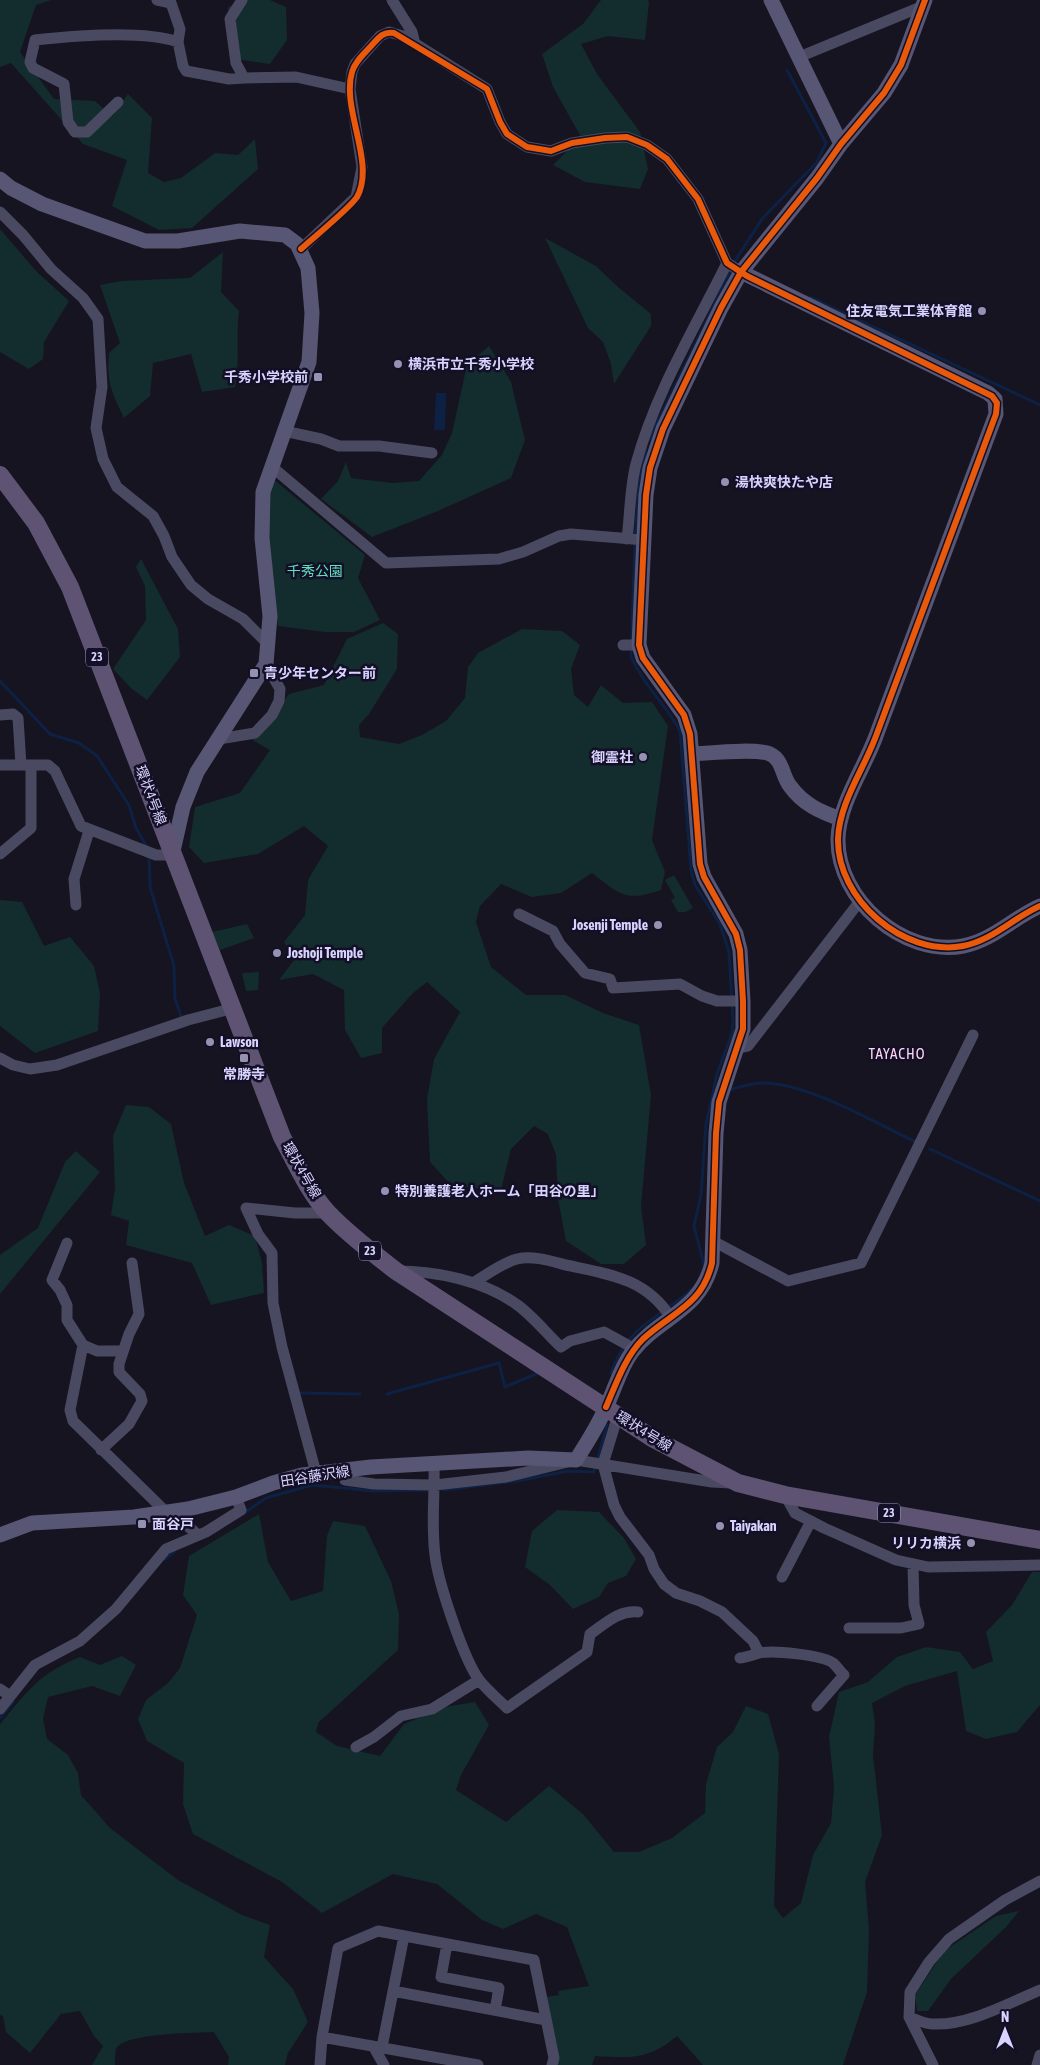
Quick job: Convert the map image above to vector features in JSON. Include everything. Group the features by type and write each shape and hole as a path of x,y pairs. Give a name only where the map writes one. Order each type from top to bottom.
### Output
{"main road":[{"name":"環状4号線","path":"0,475 36,523 70,587 234,1008 282,1137 306,1183 328,1212 361,1244 396,1271 660,1442 738,1483 785,1495 1040,1540"}],"street":[{"path":"157,0 171,2 180,29 178,42 183,66 186,71 229,79 296,77 350,89"},
{"path":"242,0 230,19 236,62 244,78"},
{"path":"392,0 412,32 415,44"},
{"path":"771,0 841,144"},
{"path":"799,57 924,3"},
{"path":"627,539 635,466 653,412 739,265 817,178 841,144 884,93 901,65 924,3"},
{"path":"301,249 356,198 360,186 362,167 350,89 352,72 355,64 380,36 386,32 394,33 415,44 487,90 500,122 508,134 527,147 551,151 572,143 627,138 647,145 667,159 698,199 739,265 988,393 996,403 996,414 870,752 841,819 838,838 842,867 849,885 860,901 905,937 924,944 943,947 964,946 983,939 1040,906"},
{"path":"118,102 88,132 75,132 68,122 64,84 33,68 30,62 35,40 146,36 166,38 178,42"},
{"path":"0,179 12,188 42,204 145,241 178,241 240,231 275,232 293,239 306,259 310,280 312,342 304,378 263,492 262,514 270,616 266,664 197,772 183,807 173,851 166,855 147,851 89,831 79,824 55,771 48,765 0,765"},
{"path":"0,212 23,235 50,269 83,298 98,319 102,387 96,428 103,459 117,487 153,516 172,557 191,585 208,599 243,619 269,645"},
{"path":"629,1345 643,1339 667,1311 701,1292 709,1278 712,1263 716,1133 720,1102 743,1029 736,1001 740,954 736,934 704,877 700,864 690,734 684,716 632,645 645,540 646,495 654,451 739,265"},
{"path":"284,431 321,439 339,446 379,446 432,453"},
{"path":"271,466 386,563 500,559 523,552 559,536 571,534 645,540"},
{"path":"219,739 255,733 272,715 278,701 280,689 266,664"},
{"path":"0,715 13,714 18,718 26,765 32,828 0,854"},
{"path":"693,754 769,753 779,761 789,786 800,797 820,812 841,819"},
{"path":"76,905 74,879 89,831"},
{"path":"737,1048 748,1046 860,901"},
{"path":"519,914 552,931 560,944 585,973 610,980 613,988 680,984 702,996 736,1001"},
{"path":"0,1058 13,1065 30,1069 57,1065 188,1020 234,1008"},
{"path":"713,1240 788,1282 861,1263 972,1034"},
{"path":"316,1473 282,1347 273,1303 272,1254 258,1234 246,1208 295,1213 328,1212"},
{"path":"67,1243 52,1280 60,1290 67,1305 67,1320 83,1345 97,1351 123,1351"},
{"path":"473,1283 516,1259 543,1260 616,1275 629,1280 667,1311"},
{"path":"101,1450 128,1424 142,1401 140,1394 120,1372 128,1334 139,1314 132,1263"},
{"path":"396,1271 416,1271 473,1283 517,1304 561,1347 570,1341 604,1332 629,1345"},
{"path":"83,1345 70,1410 72,1421 168,1512 197,1534"},
{"path":"629,1345 599,1463 614,1505 620,1518 649,1555 654,1568 664,1584 676,1593 700,1600 722,1612 753,1641 758,1653"},
{"path":"576,1460 612,1411"},
{"name":"田谷藤沢線","path":"0,1535 32,1523 106,1520 168,1512 236,1497 284,1479 316,1473 434,1463 528,1458 576,1460"},
{"path":"344,1470 345,1480 435,1489 506,1477 576,1460 712,1482 738,1483"},
{"path":"434,1463 435,1554 440,1580 471,1666 479,1680 507,1708 586,1652 590,1634 606,1622 625,1613 638,1612"},
{"path":"785,1495 795,1513 896,1560 928,1567 1040,1565"},
{"path":"0,1709 35,1665 80,1641 116,1609 166,1549 197,1534 206,1532 241,1510 236,1497"},
{"path":"782,1577 811,1521"},
{"path":"849,1628 901,1628 919,1624 914,1605 913,1564"},
{"path":"740,1658 750,1657 758,1653 804,1656 833,1663 844,1675 817,1706"},
{"path":"356,1747 374,1737 401,1716 432,1709 479,1680"},
{"path":"0,1689 10,1696"},
{"path":"933,2065 909,2017 910,1992 929,1962 948,1939 1005,1900 1040,1881"},
{"path":"320,2065 322,2036 338,1948 378,1931 534,1960 554,2058 552,2065"},
{"path":"384,2065 378,2046 393,1991 404,1936"},
{"path":"447,1944 441,1977 499,1988 495,2010"},
{"path":"909,2017 929,2024 952,2024 996,2009 1040,1990"},
{"path":"393,1991 546,2020"},
{"path":"322,2036 478,2065"},
{"path":"1037,2065 1040,2055"}],"green space":[{"path":"0,0 51,0 36,5 20,52 54,99 95,101 112,116 128,94 152,118 148,173 164,182 181,178 215,153 238,155 255,139 258,169 192,228 159,230 112,206 127,160 83,144 11,63 0,67"},
{"path":"244,0 270,0 286,7 287,40 270,64 242,60 227,32 228,7"},
{"path":"601,0 648,0 649,3 645,40 608,36 581,44 597,74 640,132 648,169 640,189 585,182 553,165 581,137 553,87 542,54 583,24"},
{"path":"0,229 36,271 69,301 44,342 43,359 29,369 0,352"},
{"path":"545,238 596,266 651,314 651,326 614,384 611,364 603,342 588,328"},
{"path":"223,252 221,292 239,311 235,387 202,392 191,354 153,363 150,396 124,418 113,394 108,371 109,353 120,343 100,285 121,281 190,278"},
{"path":"489,346 511,382 525,440 511,478 438,511 372,537 321,499 338,481 346,462 351,478 392,483 419,481 442,455 452,433 467,365"},
{"name":"千秀公園","path":"272,478 365,555 358,578 380,620 354,632 325,632 278,626 267,552 265,496"},
{"path":"141,559 178,629 180,657 147,700 132,689 113,669 146,620 145,586 136,567"},
{"path":"383,623 398,634 397,669 369,714 359,725 360,737 399,744 422,735 446,721 465,698 468,667 478,653 522,629 562,631 580,645 571,669 574,695 588,707 601,685 623,703 652,702 668,726 652,840 665,872 661,890 639,896 631,896 610,887 592,873 561,893 532,897 501,884 480,906 476,922 491,967 526,995 565,995 603,1013 639,1025 651,1095 641,1206 646,1245 624,1264 601,1264 566,1241 558,1199 556,1155 548,1134 534,1126 511,1149 501,1190 452,1186 430,1162 427,1099 434,1059 460,1012 427,982 412,994 382,1028 382,1053 361,1058 345,1030 344,990 313,974 279,980 294,960 284,942 305,915 308,880 328,846 304,826 258,854 204,863 189,847 195,807 240,793 270,750 252,740 289,694 324,685 347,639"},
{"path":"674,875 693,908 685,912 678,912 671,900 675,898 665,880"},
{"path":"0,900 22,902 44,946 70,937 94,966 100,993 98,1031 35,1053 0,1026"},
{"path":"247,924 254,938 220,950 212,932"},
{"path":"259,972 258,990 246,991 242,973"},
{"path":"126,1105 149,1107 171,1124 184,1183 205,1236 229,1225 255,1236 262,1263 264,1293 211,1305 192,1263 126,1245 129,1221 111,1215 115,1188 113,1136"},
{"path":"76,1151 100,1172 0,1294 0,1255 38,1228 65,1162"},
{"path":"557,1510 599,1512 624,1538 636,1559 626,1576 608,1583 599,1597 573,1609 550,1585 525,1567 532,1531"},
{"path":"259,1514 268,1562 291,1601 323,1591 327,1536 333,1521 365,1526 391,1581 399,1614 398,1650 318,1723 316,1732 337,1746 380,1756 404,1724 445,1707 475,1702 489,1725 461,1775 456,1790 506,1822 549,1786 583,1814 614,1852 639,1852 672,1838 705,1813 706,1784 717,1747 733,1732 746,1706 768,1714 779,1754 774,1906 783,1918 801,1903 813,1855 831,1823 834,1787 829,1737 839,1692 868,1682 897,1657 926,1647 960,1652 973,1669 993,1661 986,1632 1012,1605 1032,1572 1040,1572 1040,1705 1017,1732 986,1739 966,1731 957,1671 905,1686 872,1703 875,1724 873,1755 882,1835 865,1882 869,1929 867,1992 843,2065 703,2065 677,2036 657,2050 639,2056 595,2056 592,2065 557,2065 547,1997 559,1995 558,1991 589,1986 567,1927 536,1914 503,1929 482,1920 437,1884 393,1874 322,1913 282,1882 193,1834 183,1804 184,1763 147,1741 138,1719 146,1700 168,1683 180,1668 197,1615 183,1595 189,1556"},
{"path":"122,1656 136,1665 120,1696 92,1686 48,1697 43,1719 47,1739 68,1755 78,1773 81,1795 110,1828 178,1880 242,1915 270,1925 264,1957 293,1989 308,2022 288,2053 285,2065 228,2065 229,2057 214,2032 161,2035 132,2040 121,2044 116,2049 115,2065 92,2065 103,2046 94,2036 80,2011 61,2014 30,2053 6,2032 3,2016 0,2015 0,1724 35,1685 66,1663 80,1657 100,1665"},
{"path":"1019,1911 1006,1927 951,1979 928,2011 917,2011 915,1995 944,1951 996,1916"}],"water":[{"path":"436,393 446,393 445,430 434,430"}],"waterway":[{"path":"733,264 762,219 817,162 826,143 787,70"},
{"path":"649,440 731,270"},
{"path":"810,297 1040,405"},
{"path":"635,536 639,485 646,448"},
{"path":"635,542 631,656 641,675 680,731 691,870 695,885 720,924 729,952 732,1033 717,1074 706,1124 701,1195 694,1226 704,1265"},
{"path":"0,681 50,734 79,743 97,756 129,805 136,828 147,847"},
{"path":"149,855 150,887 174,966 175,999 181,1016"},
{"path":"732,1089 762,1083 780,1084 799,1089 840,1105 916,1142"},
{"path":"930,1149 1040,1201"},
{"path":"611,1373 626,1343 635,1333 693,1288"},
{"path":"387,1394 499,1363 505,1387 536,1374"},
{"path":"300,1393 360,1394"},
{"path":"597,1461 607,1425"},
{"path":"444,1490 517,1481 568,1471 594,1472 595,1467"},
{"path":"244,1513 266,1498 312,1485 374,1491 431,1490"},
{"path":"165,1559 175,1551"},
{"path":"0,1718 13,1702"}],"cycle path":[{"path":"606,1407 622,1371 637,1346 654,1330 685,1307 701,1289 707,1278 712,1263 716,1133 719,1102 743,1029 740,950 736,934 704,877 700,864 690,734 684,715 643,658 639,645 646,495 650,468 663,429 721,308 741,272 817,178 841,144 884,93 901,65 925,0"},
{"path":"301,249 357,197 362,183 363,168 351,102 352,72 358,61 379,37 387,33 394,33 487,89 500,122 507,134 527,147 551,151 572,143 627,137 647,145 667,159 698,199 727,263 747,276 992,396 997,403 996,414 876,736 847,799 839,826 838,839 841,861 849,883 861,902 878,919 897,933 918,942 940,947 963,946 974,943 1040,906"}],"place":[{"name":"住友電気工業体育館","path":"982,311"},
{"name":"横浜市立千秀小学校","path":"398,364"},
{"name":"千秀小学校前","path":"318,377"},
{"name":"湯快爽快たや店","path":"725,482"},
{"name":"青少年センター前","path":"254,673"},
{"name":"御霊社","path":"643,757"},
{"name":"Josenji Temple","path":"658,925"},
{"name":"Joshoji Temple","path":"277,953"},
{"name":"Lawson","path":"210,1042"},
{"name":"常勝寺","path":"244,1058"},
{"name":"特別養護老人ホーム「田谷の里」","path":"385,1191"},
{"name":"面谷戸","path":"142,1524"},
{"name":"Taiyakan","path":"720,1526"},
{"name":"リリカ横浜","path":"971,1543"}],"district":[{"name":"TAYACHO","path":"897,1054"}]}
